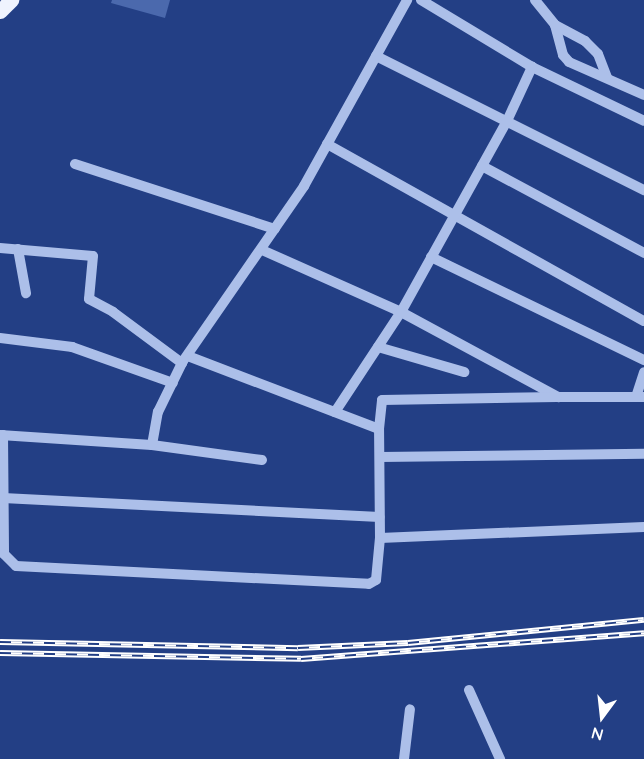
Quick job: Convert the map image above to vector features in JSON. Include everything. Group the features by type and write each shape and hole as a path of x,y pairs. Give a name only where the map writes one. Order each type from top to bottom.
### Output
{"main road":[{"path":"0,11 10,0"}],"street":[{"path":"152,445 158,412 185,360 275,230 327,144 407,0"},
{"path":"421,0 532,67 644,121"},
{"path":"535,0 555,25 589,45 605,65 608,77"},
{"path":"555,25 563,56 569,62 588,74 608,77 644,96"},
{"path":"376,56 644,190"},
{"path":"335,412 401,312 507,121 532,67"},
{"path":"327,144 644,321"},
{"path":"75,164 275,230"},
{"path":"482,166 644,253"},
{"path":"0,248 93,256 89,299 185,360 379,429"},
{"path":"18,249 26,294"},
{"path":"262,250 401,312 558,397"},
{"path":"432,257 644,360"},
{"path":"0,338 72,347 173,383"},
{"path":"378,347 464,372"},
{"path":"262,460 152,445 2,435 1,538 4,554 16,566 369,584 376,580 380,538 379,429 382,400 640,397 644,372"},
{"path":"380,457 644,454"},
{"path":"3,498 380,517"},
{"path":"380,538 644,527"},
{"path":"469,690 500,759"},
{"path":"404,759 411,709"}],"building":[{"path":"112,0 170,0 165,18 111,3"}],"railway":[{"path":"0,642 298,648 408,643 644,620"},
{"path":"0,653 301,659 644,633"}]}
